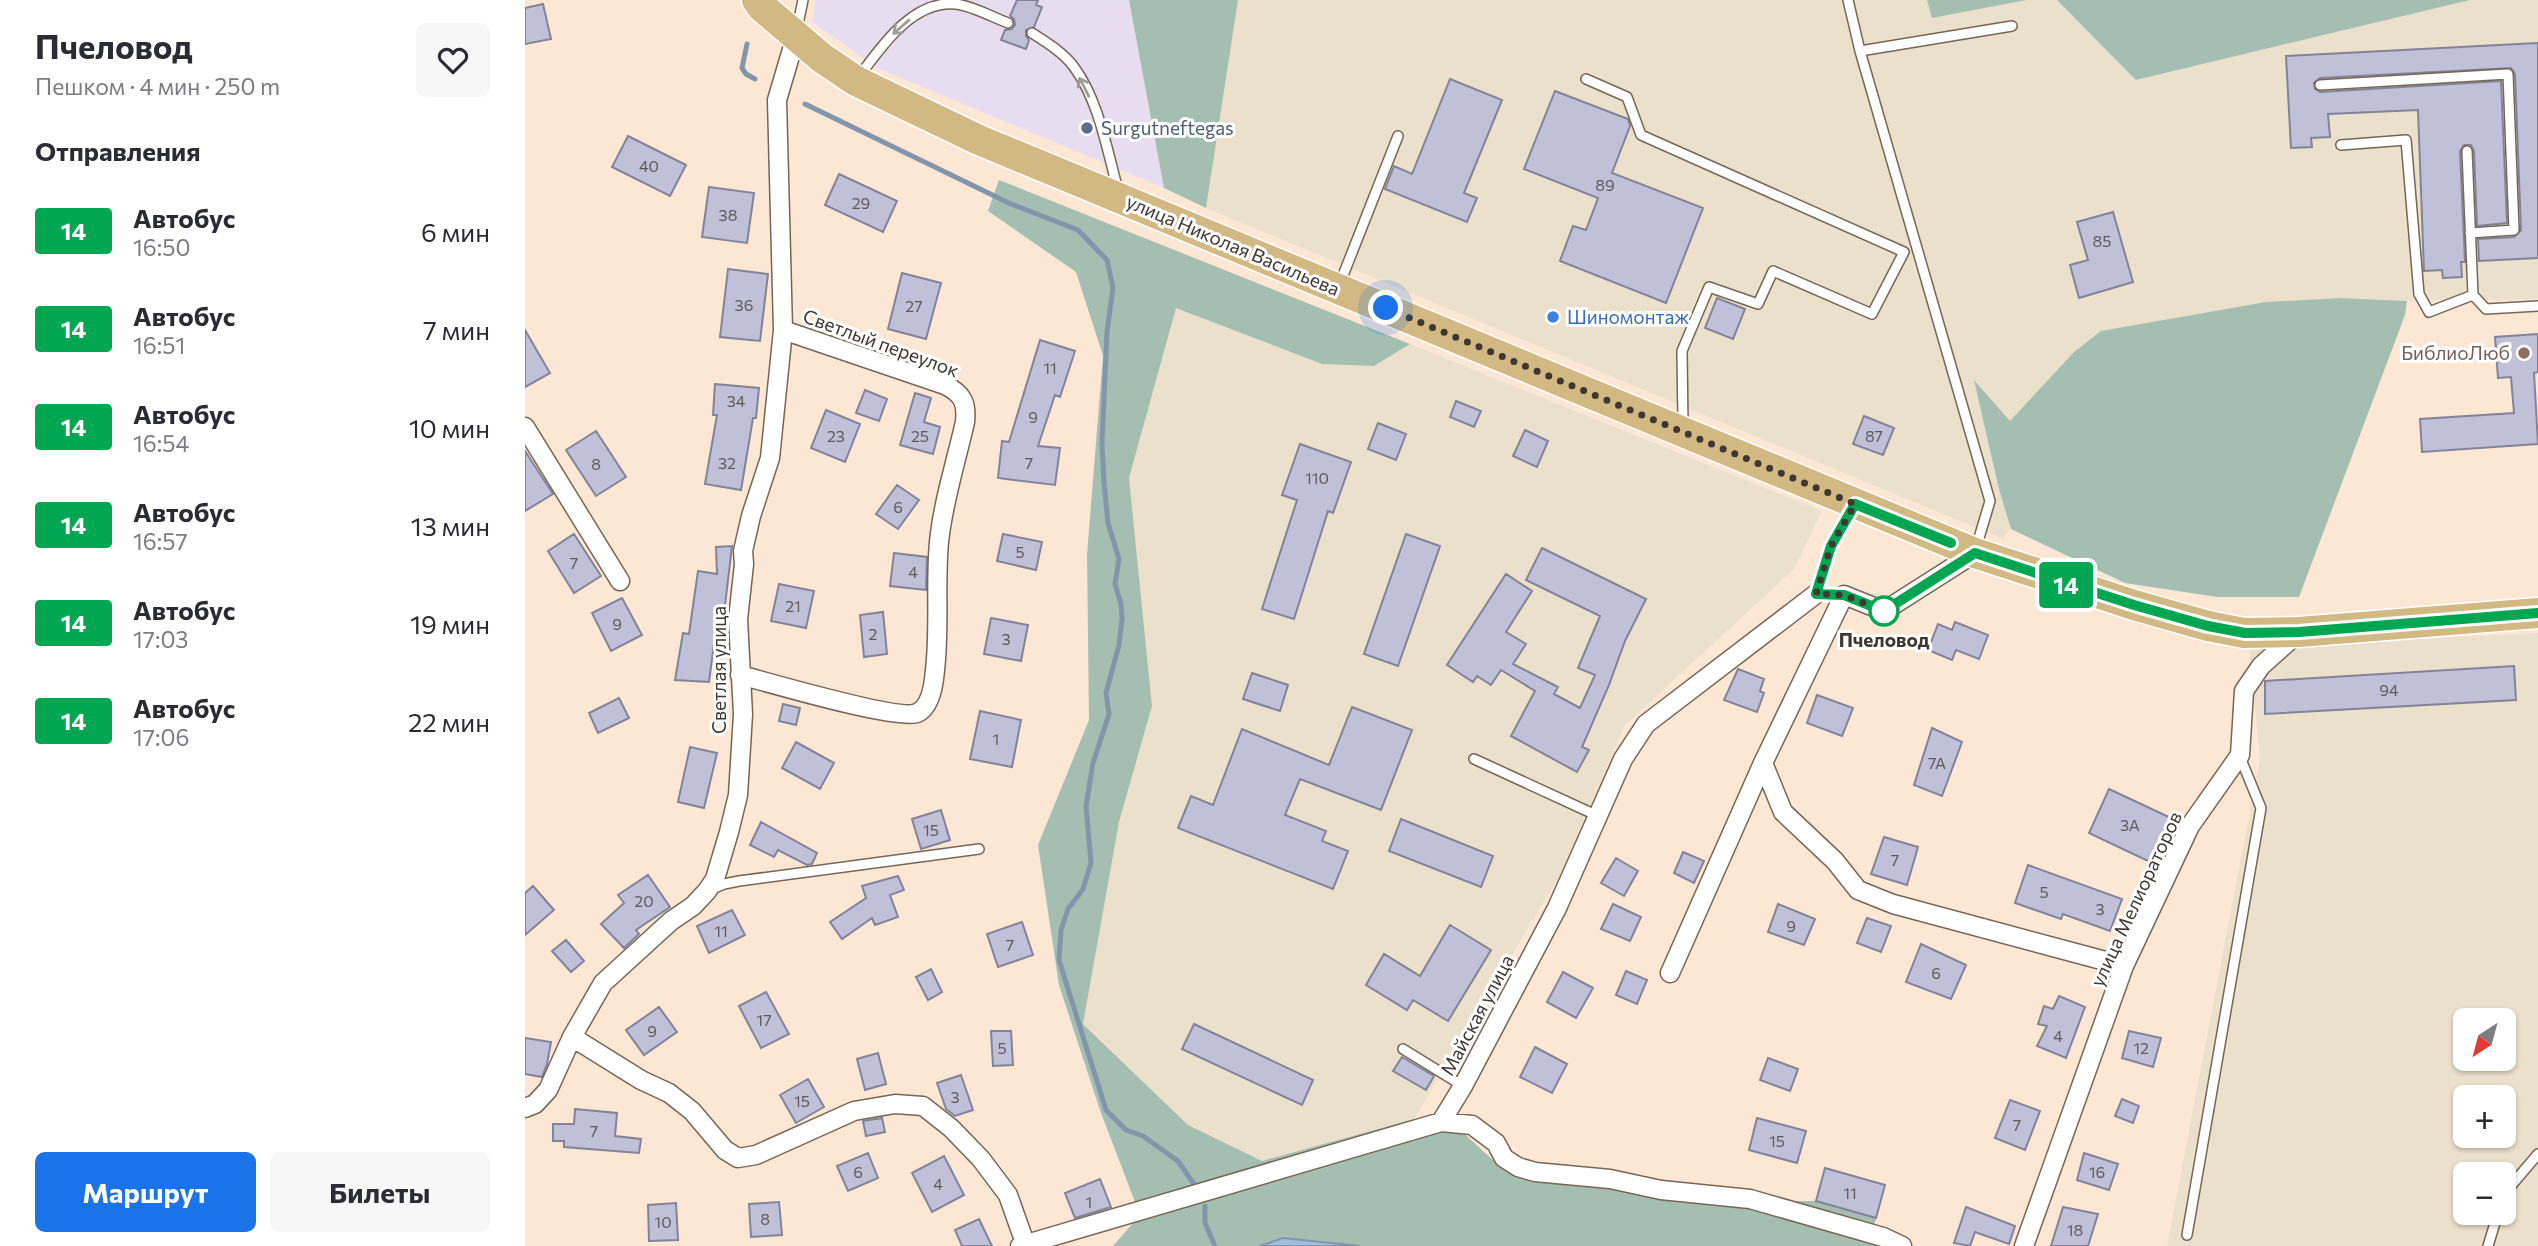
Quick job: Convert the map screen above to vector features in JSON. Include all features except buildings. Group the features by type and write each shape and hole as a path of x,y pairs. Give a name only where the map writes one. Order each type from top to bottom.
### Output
{"main road":[{"name":"улица Николая Васильева","path":"757,0 822,58 856,80 979,140 1683,434 1975,553 2068,585 2208,626 2245,633 2299,632 2538,612"}],"street":[{"name":"Светлая улица","path":"525,1108 535,1104 548,1090 572,1037 603,983 671,921 694,906 707,891 715,879 738,795 743,714 738,619 743,551 770,458 782,330 777,100 796,36"},
{"name":"Светлый переулок","path":"740,675 856,705 908,714 922,709 934,685 939,638 939,540 967,407 962,396 945,385 782,330"},
{"path":"525,427 620,582"},
{"path":"1670,973 1763,762 1844,595 1884,611 1975,553"},
{"name":"Майская улица","path":"1441,1122 1463,1086 1557,908 1623,759 1646,724 1816,594"},
{"path":"2240,755 2244,691 2261,666 2299,632"},
{"name":"улица Мелиораторов","path":"2024,1246 2123,966 2190,826 2240,755"},
{"path":"1763,762 1783,812 1835,861 1859,890 1893,904 2123,966"},
{"path":"572,1037 641,1080 669,1093 692,1111 725,1150 738,1158 756,1155 854,1111 895,1104 923,1106 951,1128 981,1159 1008,1195 1023,1244 1441,1122 1472,1125 1496,1143 1504,1157 1518,1167 1535,1172 1610,1179 1661,1190 1751,1199 1883,1237 1902,1246"}],"lane":[{"path":"796,36 803,0"},
{"path":"1848,0 1860,51 1990,501 1975,553"},
{"path":"856,80 886,40 910,19 939,4 959,4 1008,23"},
{"path":"1860,51 2012,26"},
{"path":"1032,33 1052,46 1074,66 1092,101 1121,198"},
{"path":"2320,85 2508,74 2514,230 2470,233"},
{"path":"1586,79 1627,97 1641,135 1904,252 1872,314 1773,271 1758,304 1709,287 1682,351 1683,434"},
{"path":"1338,288 1398,136"},
{"path":"2341,145 2406,140 2419,294 2429,312 2473,295"},
{"path":"2467,151 2473,295 2486,309 2538,306"},
{"path":"1844,595 1816,594 1831,546 1855,504"},
{"path":"2187,1234 2260,807 2240,755"},
{"path":"1474,760 1598,816"},
{"path":"707,891 739,881 979,849"},
{"path":"1403,1049 1463,1086"},
{"path":"2516,1180 2538,1154"},
{"path":"2489,1246 2495,1225"}],"shaded area":[{"name":"Surgutneftegas","path":"816,0 1129,0 1164,188 878,68 812,22"},
{"path":"1238,0 1927,0 1933,18 2027,0 2057,0 2137,80 2470,0 2538,0 2538,299 2407,301 2340,298 2266,302 2160,321 2003,539 1206,208"},
{"path":"1176,307 1322,364 1374,366 1410,344 1822,511 1794,569 1625,725 1557,880 1414,1119 1262,1161 1188,1125 1083,1023 1119,822 1152,706 1129,478"},
{"path":"2538,633 2538,1246 2167,1246 2260,759 2249,648"}],"green space":[{"path":"1129,0 1238,0 1206,208 1164,188"},
{"path":"1927,0 2027,0 1932,18"},
{"path":"2057,0 2470,0 2136,80"},
{"path":"999,180 1410,344 1374,366 1322,364 1176,308 1129,478 1152,706 1119,822 1083,1024 1188,1125 1262,1161 1414,1119 1441,1122 1458,1128 1506,1172 1690,1202 1816,1201 1876,1218 1871,1237 1897,1246 1360,1246 1283,1238 1260,1246 1113,1246 1140,1215 1101,1113 1059,985 1038,845 1089,720 1087,554 1103,356 1076,272 988,211"},
{"path":"2340,298 2407,301 2405,315 2299,597 2217,597 2125,583 2011,529 1974,380 2010,421 2074,352 2101,331 2266,302"}],"water":[{"path":"1283,1238 1360,1246 1260,1246"}],"waterway":[{"path":"747,44 742,68 755,79"},
{"path":"805,104 1011,204 1078,230 1107,260 1113,288 1107,332 1102,444 1108,523 1119,559 1115,584 1122,619 1119,645 1106,693 1109,714 1093,763 1086,806 1091,863 1083,889 1068,909 1061,930 1059,960 1106,1110 1126,1130 1143,1136 1178,1161 1194,1184"},
{"path":"1205,1206 1205,1223 1215,1246"}],"bus line":[{"name":"14","path":"1951,543 1855,504 1831,546 1816,594 1844,595 1884,611 1975,553 2134,605 2208,626 2245,633 2299,632 2538,613"}],"place":[{"name":"Surgutneftegas","path":"1087,128"},
{"name":"Шиномонтаж","path":"1553,317"},
{"name":"БиблиоЛюб","path":"2524,353"},
{"name":"Пчеловод","path":"1884,611"}],"route":[{"path":"1386,308 1855,504 1831,546 1816,594 1844,595 1884,611"}]}
